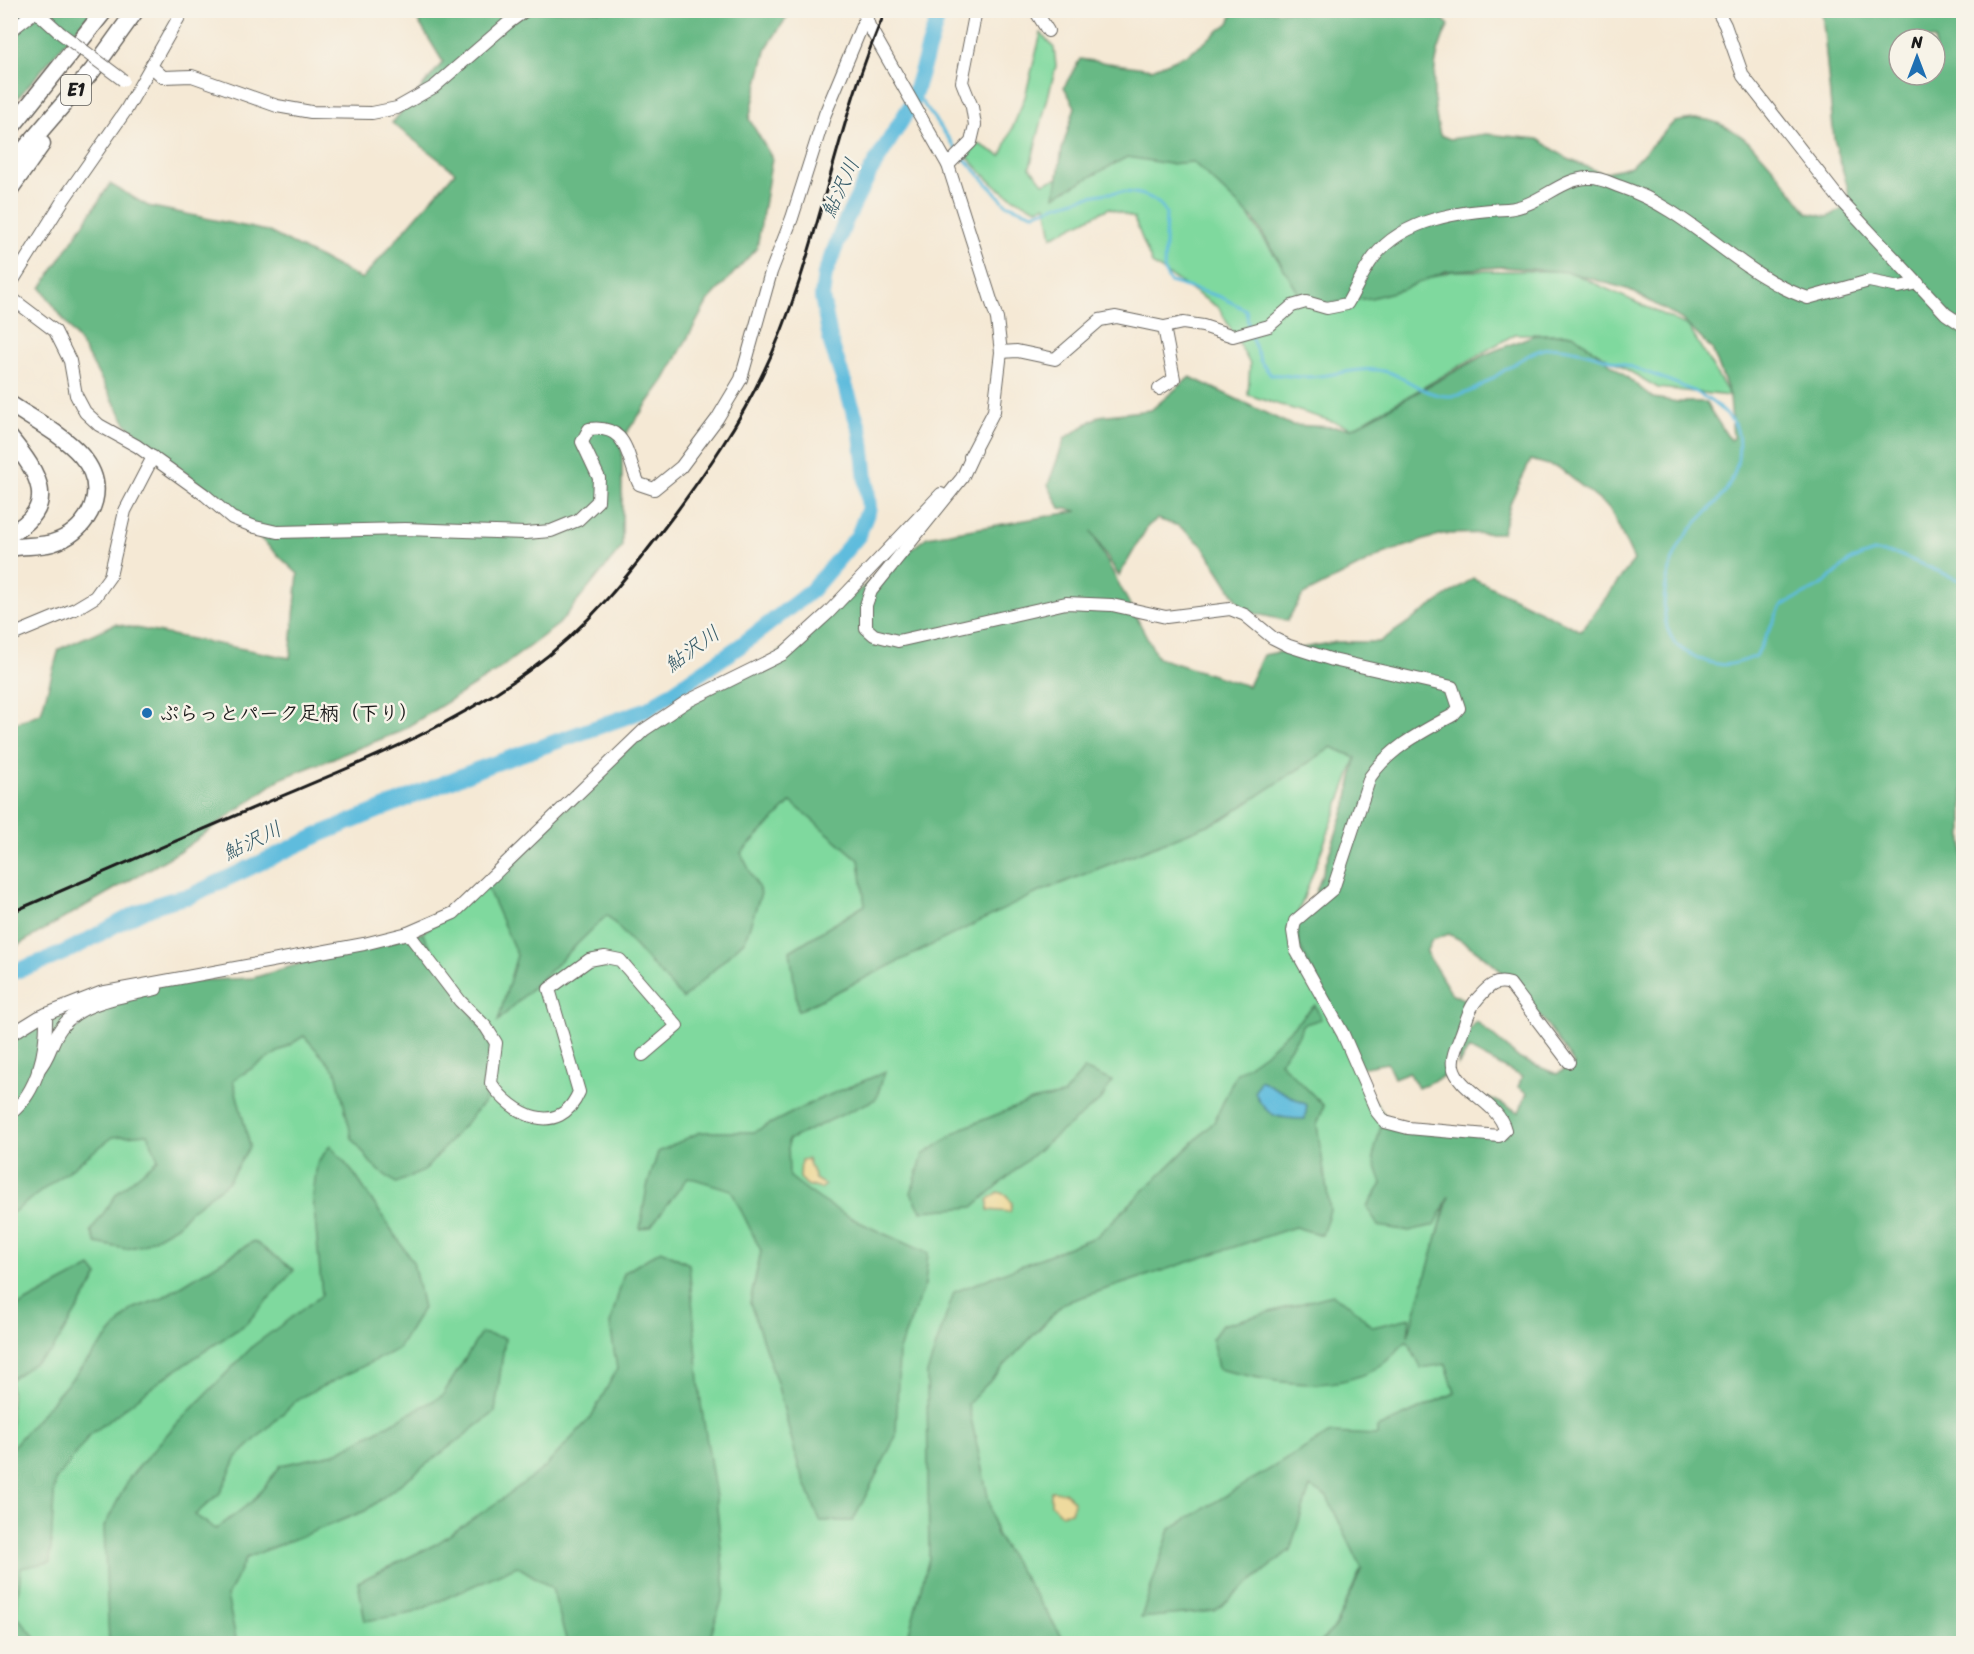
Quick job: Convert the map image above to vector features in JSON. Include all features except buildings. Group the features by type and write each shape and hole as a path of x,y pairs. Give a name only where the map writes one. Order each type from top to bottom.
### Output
{"highway":[{"name":"E1","path":"10,129 105,10"},
{"name":"E1","path":"10,166 92,71 136,10"},
{"path":"10,189 92,71"},
{"path":"10,404 85,457 93,474 95,494 85,521 70,534 51,543 10,548"},
{"path":"10,438 32,470 41,496 35,517 10,534"}],"street":[{"path":"10,285 64,199 137,91 183,10"},
{"path":"151,66 163,77 184,76 206,80 277,106 311,112 372,112 397,108 434,87 526,10"},
{"path":"948,165 971,142 975,125 972,107 962,82 976,10"},
{"path":"1035,10 1048,31"},
{"path":"1717,10 1725,25 1743,76 1841,201 1947,314 1964,326"},
{"path":"10,31 37,11 59,32 137,91"},
{"path":"866,14 908,96 948,165 997,319 1001,351 994,411 962,478 870,591 866,604 866,628 873,635 886,640 898,641 1066,603 1112,606 1166,617 1230,609 1245,615 1273,638 1289,646 1333,660 1452,687 1459,708 1453,715 1404,742 1379,765 1370,777 1333,889 1295,921 1293,931 1296,950 1342,1034 1377,1112 1393,1126 1499,1136 1505,1130 1502,1119 1459,1078 1453,1066 1453,1056 1473,1003 1489,985 1501,981 1510,984 1569,1062"},
{"path":"10,297 55,331 69,361 76,395 85,412 99,425 153,457 206,495 232,518 277,532 405,529 494,533 551,531 578,520 598,501 599,478 582,442 589,429 604,427 616,433 629,451 629,464 639,484 654,489 681,467 717,419 741,380 771,272 792,218 825,114 866,14"},
{"path":"1001,351 1017,351 1055,359 1100,320 1116,317 1164,327 1183,323 1203,326 1233,336 1269,326 1292,306 1306,302 1327,308 1347,304 1374,257 1387,243 1429,221 1467,211 1518,208 1536,202 1573,180 1592,178 1640,194 1665,206 1770,280 1808,298 1869,281 1899,287 1918,283"},
{"path":"1159,389 1174,380 1164,327"},
{"path":"10,1035 46,1014 100,993 165,979 317,954 408,933 454,913 644,730 686,702 783,654 828,613 957,477 975,450"},
{"path":"11,632 75,609 95,597 110,576 125,511 153,457"},
{"path":"408,933 460,1001 486,1027 496,1043 491,1083 498,1094 520,1112 546,1120 562,1114 575,1101 579,1092 549,989 589,960 605,957 620,960 677,1026 643,1055"},
{"path":"38,1070 44,1064 59,1030 74,1015 110,1000 156,989 165,979"},
{"path":"10,1114 33,1085 46,1032 46,1014"}],"green space":[{"path":"11,11 92,11 11,106"},
{"path":"403,11 791,11 767,47 749,119 772,158 757,248 708,301 665,379 622,439 622,547 559,624 494,673 399,732 280,779 182,850 11,949 11,725 41,713 59,649 115,624 290,658 298,574 226,506 127,425 81,344 41,288 110,184 148,206 267,231 362,279 455,172 392,123 443,62 417,19"},
{"path":"1234,11 1435,11 1449,25 1435,65 1435,107 1440,135 1450,139 1486,134 1538,139 1568,159 1602,173 1631,166 1674,122 1702,119 1735,132 1750,143 1775,170 1808,213 1828,217 1848,206 1848,189 1834,139 1822,11 1963,11 1963,1643 1319,1643 1335,1627 1362,1569 1327,1497 1310,1487 1290,1550 1215,1611 1141,1618 1170,1529 1330,1433 1377,1435 1377,1428 1455,1393 1446,1364 1421,1368 1407,1341 1384,1363 1365,1374 1345,1380 1302,1384 1218,1369 1212,1339 1222,1325 1332,1295 1351,1306 1373,1327 1410,1318 1408,1336 1449,1196 1435,1225 1409,1231 1378,1226 1367,1207 1382,1184 1373,1157 1381,1125 1507,1135 1483,1099 1490,1098 1519,1112 1527,1093 1518,1087 1522,1077 1469,1049 1458,1065 1463,1042 1476,1021 1520,1059 1557,1074 1574,1064 1534,1008 1504,974 1469,945 1449,934 1432,940 1426,952 1451,993 1469,1002 1449,1074 1418,1088 1409,1072 1394,1078 1387,1063 1360,1068 1299,944 1295,921 1311,906 1347,802 1356,758 1332,747 1223,819 1037,893 798,1011 790,951 865,905 859,860 791,802 741,853 761,893 745,940 683,999 607,915 498,1021 517,955 485,883 657,721 767,662 927,537 1078,511 1060,508 1048,485 1065,438 1099,416 1151,410 1190,377 1291,425 1353,428 1484,355 1534,335 1573,334 1653,398 1678,402 1705,402 1730,440 1733,438 1730,396 1712,349 1681,319 1630,290 1568,272 1501,267 1446,271 1404,289 1371,298 1324,304 1299,294 1255,221 1193,162 1169,164 1127,157 1055,196 1062,149 1075,107 1064,87 1080,59 1152,69 1188,54 1229,23","holes":["1531,460 1559,468 1610,509 1634,560 1581,631 1473,578 1379,642 1336,642 1263,655 1248,686 1158,658 1091,531 1119,576 1148,526 1157,519 1179,526 1203,546 1244,611 1287,621 1303,595 1383,554 1442,534 1502,533 1511,501"]},
{"path":"1041,33 1054,48 1056,66 1030,167 1043,183 1127,157 1193,162 1244,209 1284,269 1324,304 1453,271 1568,271 1688,326 1730,396 1658,388 1566,334 1515,334 1353,428 1248,395 1250,364 1219,308 1152,264 1134,218 1109,208 1052,237 1046,205 1037,209 1006,193 982,173 966,155 979,144 1001,156 1025,97"},
{"path":"691,722 1332,747 1356,758 1295,921 1368,1092 1446,1202 1410,1346 1446,1364 1455,1393 1378,1428 1379,1550 1360,1571 1335,1627 1319,1643 27,1644 11,1624 11,1035 46,1014 76,1019 253,978 422,933"},
{"path":"422,933 493,1048 485,1101 424,1171 396,1183 373,1166 352,1138 336,1072 304,1036 233,1080 250,1146 228,1182 190,1211 177,1226 143,1245 126,1249 96,1243 91,1231 118,1192 158,1159 148,1134 113,1137 11,1214 11,1035 46,1014 76,1019 114,990 169,982 253,978 364,944"},
{"path":"1315,1005 1321,1019 1302,1025 1299,1035 1280,1062 1324,1106 1317,1125 1330,1210 1322,1235 1295,1227 1064,1303 968,1404 996,1534 1066,1643 906,1644 929,1558 927,1373 954,1292 1097,1236 1214,1122 1236,1074 1267,1052"},
{"path":"1084,1069 1112,1081 1101,1100 1049,1141 973,1207 921,1211 911,1193 923,1155 963,1128 1031,1101 1063,1095"},
{"path":"885,1072 876,1099 788,1140 789,1176 839,1211 872,1229 928,1253 925,1285 899,1350 896,1436 853,1521 820,1521 799,1468 777,1383 750,1303 761,1251 731,1190 688,1177 651,1226 640,1229 647,1187 658,1152 700,1132 754,1132 815,1101"},
{"path":"330,1145 355,1175 413,1262 423,1308 398,1349 299,1398 237,1457 220,1493 195,1515 216,1529 254,1500 281,1465 334,1454 442,1396 481,1333 505,1338 495,1412 365,1511 246,1558 227,1596 237,1643 109,1643 104,1527 130,1477 169,1432 254,1345 322,1295 313,1196 317,1164"},
{"path":"254,1241 294,1270 246,1324 164,1378 90,1435 55,1481 50,1562 21,1568 16,1615 40,1643 20,1643 11,1633 10,1450 132,1309 160,1299"},
{"path":"661,1250 689,1264 701,1404 716,1497 725,1590 711,1635 698,1643 567,1643 552,1588 517,1566 413,1613 365,1621 358,1582 436,1544 502,1499 544,1468 591,1417 617,1369 610,1324 624,1273"},
{"path":"91,1267 98,1276 52,1351 11,1379 11,1310"}],"sand":[{"path":"808,1159 815,1179 825,1185 821,1189 807,1185 800,1178 801,1160"},
{"path":"998,1192 1006,1195 1012,1203 1010,1212 988,1210 988,1200"},
{"path":"1051,1491 1064,1492 1074,1501 1071,1512 1061,1514 1051,1504"}],"water":[{"path":"1260,1080 1307,1105 1305,1119 1281,1117 1269,1112 1259,1101 1255,1092"}],"waterway":[{"name":"鮎沢川","path":"10,973 60,954 156,905 190,896 323,833 479,769 648,709 740,646 811,591 858,536 869,508 861,433 831,343 822,297 825,274 846,220 870,172 911,105 940,10"},
{"path":"914,91 957,150"},
{"path":"961,155 1006,204 1033,214 1065,203 1104,194 1123,192 1141,194 1155,201 1166,213 1164,271 1170,282 1221,297 1246,310 1249,328"},
{"path":"1250,334 1261,362 1271,375 1314,377 1356,370 1377,370 1388,372 1431,393 1447,396 1460,395 1485,383 1535,352 1548,348 1560,348 1578,351 1644,371 1695,392 1712,402 1736,427 1739,438 1738,459 1729,486 1681,543 1669,570 1664,602 1669,632 1677,644 1688,653 1714,664 1738,663 1756,656 1781,606 1822,585 1851,560 1874,552 1897,554 1964,582"}],"railway":[{"path":"10,913 362,762 431,730 497,692 528,671 589,618 674,515 722,446 754,392 782,329 798,284 852,100 886,10"}],"place":[{"name":"ぷらっとパーク足柄（下り）","path":"147,713"}]}
